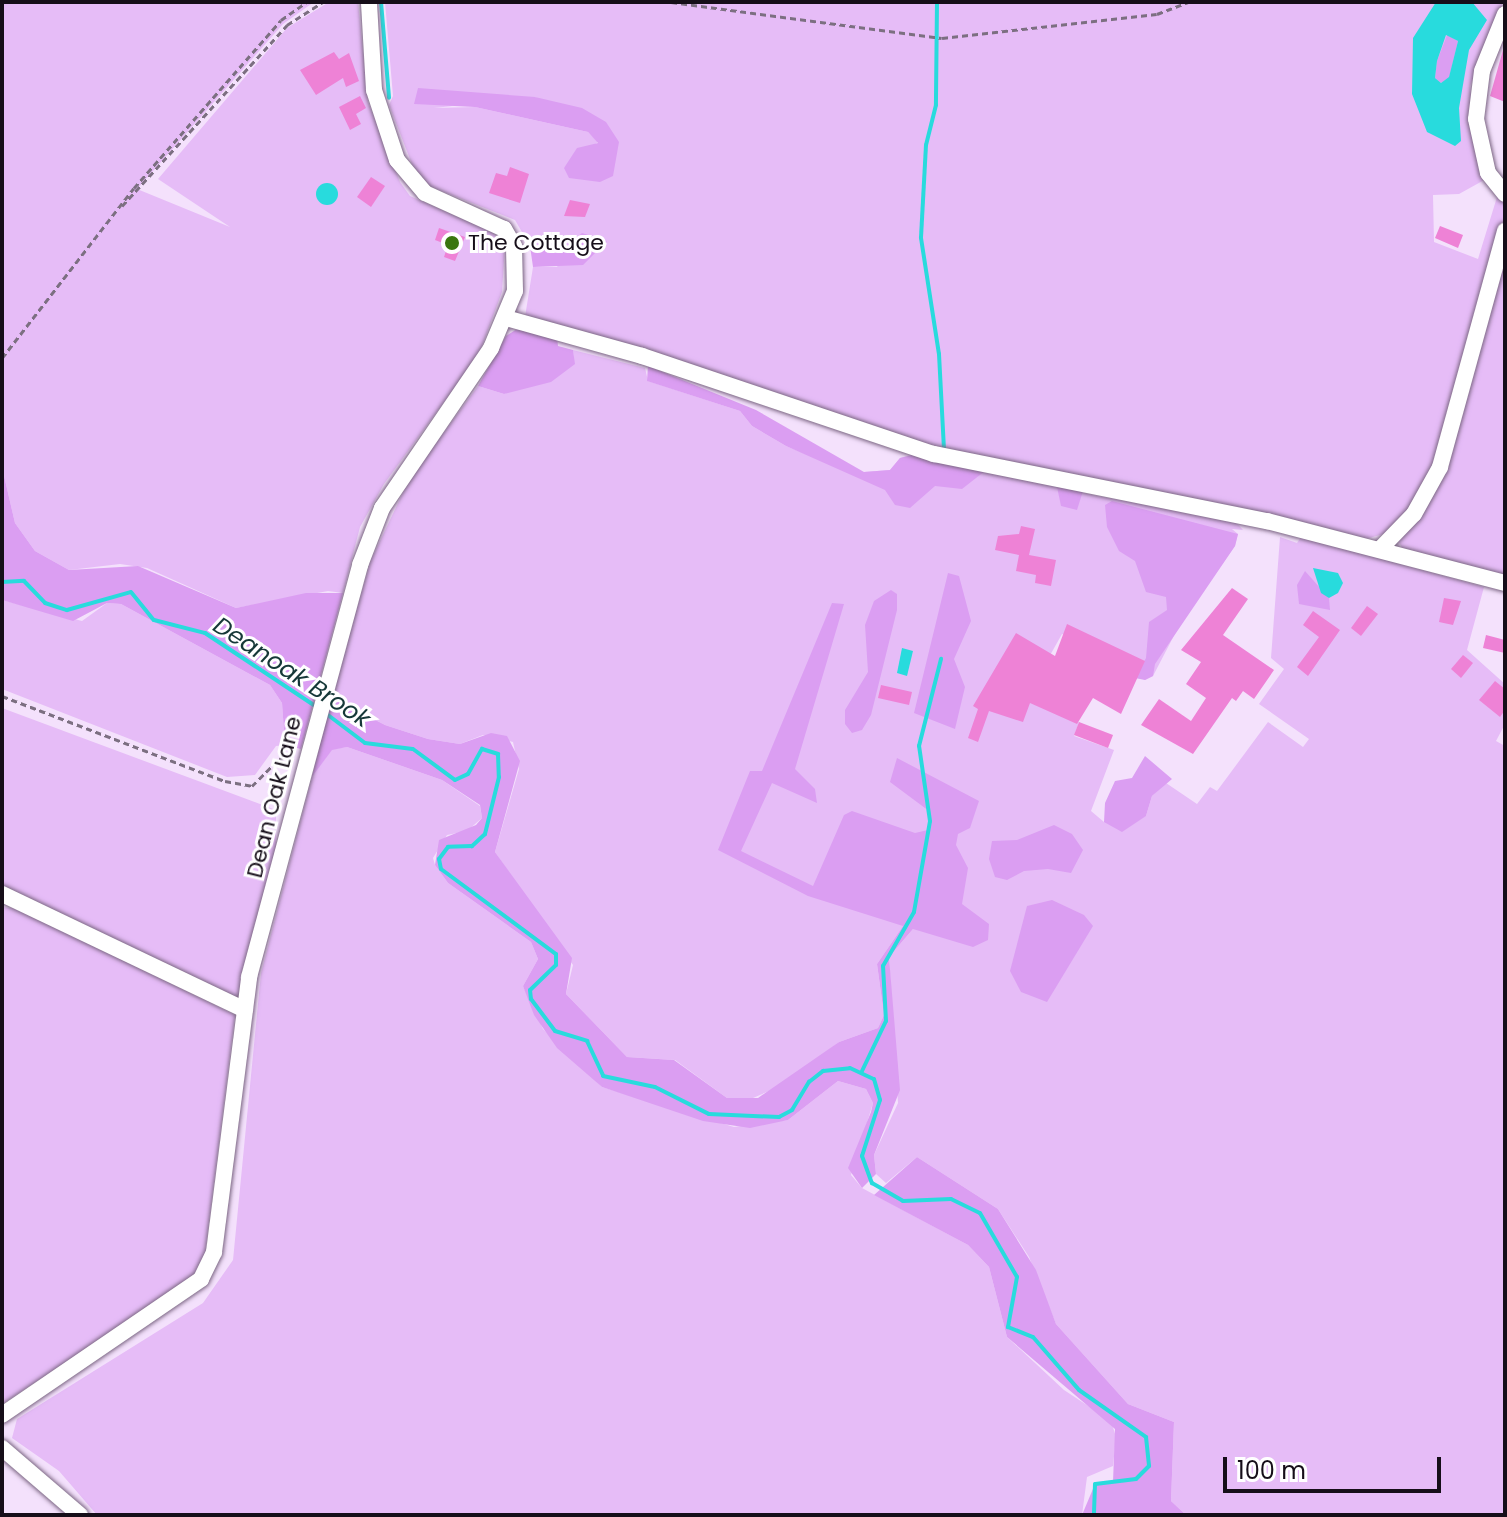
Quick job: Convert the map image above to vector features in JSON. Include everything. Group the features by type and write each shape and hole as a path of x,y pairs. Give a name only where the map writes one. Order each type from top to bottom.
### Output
{"street":[{"name":"Dean Oak Lane","path":"2,1415 201,1279 214,1252 245,1010 305,758 382,508 462,393 506,318 517,265 504,229 425,193 397,160 374,90 369,2"},
{"path":"1504,18 1482,71 1476,119 1488,173 1505,194"},
{"path":"1381,548 1414,514 1440,467 1505,231"},
{"path":"506,318 655,360 934,454 1381,548 1505,583"},
{"path":"2,894 245,1010"},
{"path":"2,1448 80,1515"}],"path":[{"path":"2,358 225,83 281,20 307,2"},
{"path":"121,208 287,25 323,2"},
{"path":"671,2 942,38 1157,14 1189,2"},
{"path":"225,83 231,88"},
{"path":"2,696 225,781 252,786 279,759 305,758"}],"shaded area":[{"path":"2,2 314,2 283,24 137,189 230,227 158,179 287,28 329,2 358,2 368,102 400,182 410,196 492,232 505,244 502,292 479,354 384,484 360,527 343,593 328,591 236,608 147,568 120,564 69,570 35,551 15,523 2,467"},
{"path":"385,2 1503,2 1470,86 1475,141 1486,179 1459,194 1433,195 1434,242 1478,259 1497,197 1505,204 1505,217 1431,475 1413,507 1390,532 1366,539 947,452 525,317 533,267 557,267 570,244 560,251 530,246 515,220 429,186 415,172 389,105 393,96","holes":["535,97 618,142 564,168 598,142 588,132 475,107 434,108"]},
{"path":"1436,2 1472,2 1487,20 1469,50 1459,108 1461,141 1455,146 1427,132 1412,94 1413,38","holes":["1446,35 1458,41 1449,77 1441,83 1435,78"]},
{"path":"1447,35 1458,41 1449,78 1441,83 1435,78 1437,61"},
{"path":"418,88 535,97 582,108 606,122 619,142 613,176 600,182 569,178 564,168 577,148 598,143 588,132 475,107 414,104"},
{"path":"323,183 331,183 338,194 331,205 323,205 316,198 316,190"},
{"path":"582,233 607,241 583,265 533,267 530,246 560,251"},
{"path":"1505,243 1505,577 1402,548 1399,542 1415,520"},
{"path":"517,329 557,337 558,346 573,350 575,364 551,382 504,394 478,386 506,336"},
{"path":"573,350 645,368 648,381 740,411 752,426 786,446 862,477 864,472 890,470 900,458 916,454 1097,496 1235,521 1243,530 1232,529 1238,534 1235,546 1180,624 1153,676 1145,680 1062,634 1044,666 1068,716 1079,722 1074,736 1114,750 1091,811 1104,822 1146,816 1152,796 1166,783 1197,804 1210,787 1217,791 1268,722 1303,747 1309,739 1259,704 1284,669 1271,658 1280,537 1297,543 1301,537 1484,587 1467,650 1505,684 1505,724 1496,741 1505,746 1505,1515 1186,1515 1171,1501 1174,1422 1128,1404 1056,1324 1029,1257 998,1209 917,1157 886,1183 876,1174 874,1155 898,1103 889,957 913,929 903,926 877,964 884,1015 878,1028 839,1042 783,1085 746,1101 727,1098 675,1060 627,1057 566,994 573,965 495,852 519,769 513,742 483,735 460,744 428,739 385,725 331,697 371,560 409,480 478,386 504,394 574,364"},
{"path":"648,366 756,410 864,472 890,470 900,458 916,454 985,471 962,489 935,486 910,508 895,505 885,490 786,446 752,426 740,411 647,381"},
{"path":"2,467 15,523 35,551 69,570 138,566 236,608 306,593 343,593 301,749 285,745 282,703 270,685 121,604 107,603 73,621 2,600"},
{"path":"1056,482 1083,491 1077,510 1061,506"},
{"path":"1112,501 1238,534 1235,546 1155,664 1153,676 1145,680 1135,678 1146,658 1149,622 1167,610 1166,597 1146,592 1135,561 1119,551 1107,527 1105,505"},
{"path":"1313,568 1338,573 1343,583 1338,593 1329,598 1321,593"},
{"path":"1305,571 1329,598 1330,610 1299,604 1297,585"},
{"path":"948,573 959,576 971,621 954,659 965,687 955,729 914,713"},
{"path":"891,590 897,594 897,610 871,715 862,730 852,733 845,724 845,710 868,672 865,625 874,601"},
{"path":"2,600 82,621 107,603 121,604 270,685 282,703 285,745 276,746 255,775 227,777 2,689"},
{"path":"832,603 844,604 795,769 815,789 817,803 772,783 741,851 813,886 844,815 852,811 915,833 928,830 929,811 890,782 897,758 979,801 970,828 958,834 956,845 968,868 962,904 989,924 988,940 973,947 913,929 889,957 900,1090 874,1155 876,1174 862,1188 848,1168 871,1112 873,1103 866,1089 838,1081 788,1120 750,1128 703,1121 602,1087 557,1048 534,1015 523,986 538,959 531,942 448,883 435,865 439,840 476,825 482,818 480,805 442,780 347,747 332,750 312,777 331,697 385,725 428,739 460,744 491,733 507,736 520,761 495,852 572,958 566,994 627,1057 674,1060 727,1098 758,1098 839,1042 878,1028 884,1015 877,964 903,926 808,896 718,850 750,771 762,771"},
{"path":"902,648 913,651 907,676 897,673"},
{"path":"2,708 276,810 276,856 238,998 2,886"},
{"path":"347,747 442,780 480,806 482,818 467,831 447,835 433,858 435,865 448,883 531,942 538,959 523,986 543,1029 602,1087 734,1127 788,1120 838,1081 866,1089 873,1103 851,1175 862,1188 968,1245 989,1267 1007,1337 1064,1390 1111,1421 1116,1437 1113,1466 1087,1477 1082,1515 97,1515 59,1471 12,1438 17,1419 203,1303 233,1260 261,973 312,777 332,749"},
{"path":"1145,756 1172,779 1152,796 1146,816 1122,832 1104,822 1105,803 1115,781 1132,778"},
{"path":"1054,825 1072,834 1083,850 1071,873 1048,869 1024,871 1007,880 995,877 989,859 992,841 1017,840"},
{"path":"1052,900 1084,915 1093,926 1047,1002 1021,992 1010,971 1027,906"},
{"path":"2,907 18,909 235,1015 204,1261 191,1280 2,1404"},
{"path":"917,1157 998,1209 1036,1270 1056,1324 1128,1404 1174,1422 1171,1501 1186,1515 1082,1515 1095,1484 1113,1482 1115,1429 1007,1337 989,1267 968,1245 874,1195"}],"building":[{"path":"1505,43 1505,102 1490,96"},
{"path":"334,52 339,59 349,53 359,81 346,87 343,78 316,95 300,70"},
{"path":"360,96 366,108 356,114 361,124 350,130 339,107"},
{"path":"510,167 529,174 520,203 489,193 496,173 507,176"},
{"path":"371,177 385,186 371,207 357,197"},
{"path":"570,200 590,204 585,217 564,216"},
{"path":"1440,226 1463,235 1458,248 1435,238"},
{"name":"The Cottage","path":"439,228 465,237 455,261 444,257 448,245 435,240"},
{"path":"1021,526 1035,529 1029,555 1056,560 1051,586 1035,583 1036,575 1016,571 1019,555 995,550 998,536 1019,534"},
{"path":"1232,588 1248,599 1223,635 1274,670 1254,699 1243,691 1236,701 1232,698 1193,754 1141,725 1159,699 1191,721 1206,698 1186,684 1201,662 1181,650"},
{"path":"1444,598 1461,601 1453,625 1439,622"},
{"path":"1367,606 1378,614 1361,636 1351,628"},
{"path":"1313,611 1340,630 1308,676 1297,667 1319,637 1303,625"},
{"path":"1067,624 1145,661 1121,714 1093,698 1077,724 1030,703 1023,722 989,711 978,742 968,738 978,709 973,706 1016,633 1055,656"},
{"path":"1486,635 1505,640 1505,653 1483,648"},
{"path":"1463,655 1473,663 1461,678 1451,669"},
{"path":"1495,681 1505,689 1505,710 1500,717 1479,700"},
{"path":"881,685 912,692 909,705 878,698"},
{"path":"1079,722 1113,735 1108,748 1074,735"}],"waterway":[{"path":"381,2 389,98"},
{"path":"937,2 936,105 926,145 921,238 939,354 944,448"},
{"name":"Deanoak Brook","path":"2,582 24,581 45,603 67,610 131,592 154,620 205,633 317,707"},
{"path":"862,1071 886,1021 883,966 914,912 930,821 919,746 941,659"},
{"name":"Deanoak Brook","path":"324,712 365,743 413,749 455,780 468,774 482,749 498,754 499,777 485,834 472,846 448,847 439,859 441,869 556,954 556,965 530,990 531,999 555,1031 587,1041 603,1076 655,1087 709,1114 779,1117 792,1110 809,1082 823,1071 850,1068 874,1079 880,1100 862,1156 872,1183 903,1201 951,1199 980,1213 1017,1277 1008,1327 1033,1337 1079,1390 1146,1437 1149,1466 1136,1479 1095,1484 1094,1515"}],"place":[{"name":"The Cottage","path":"452,243"}]}
